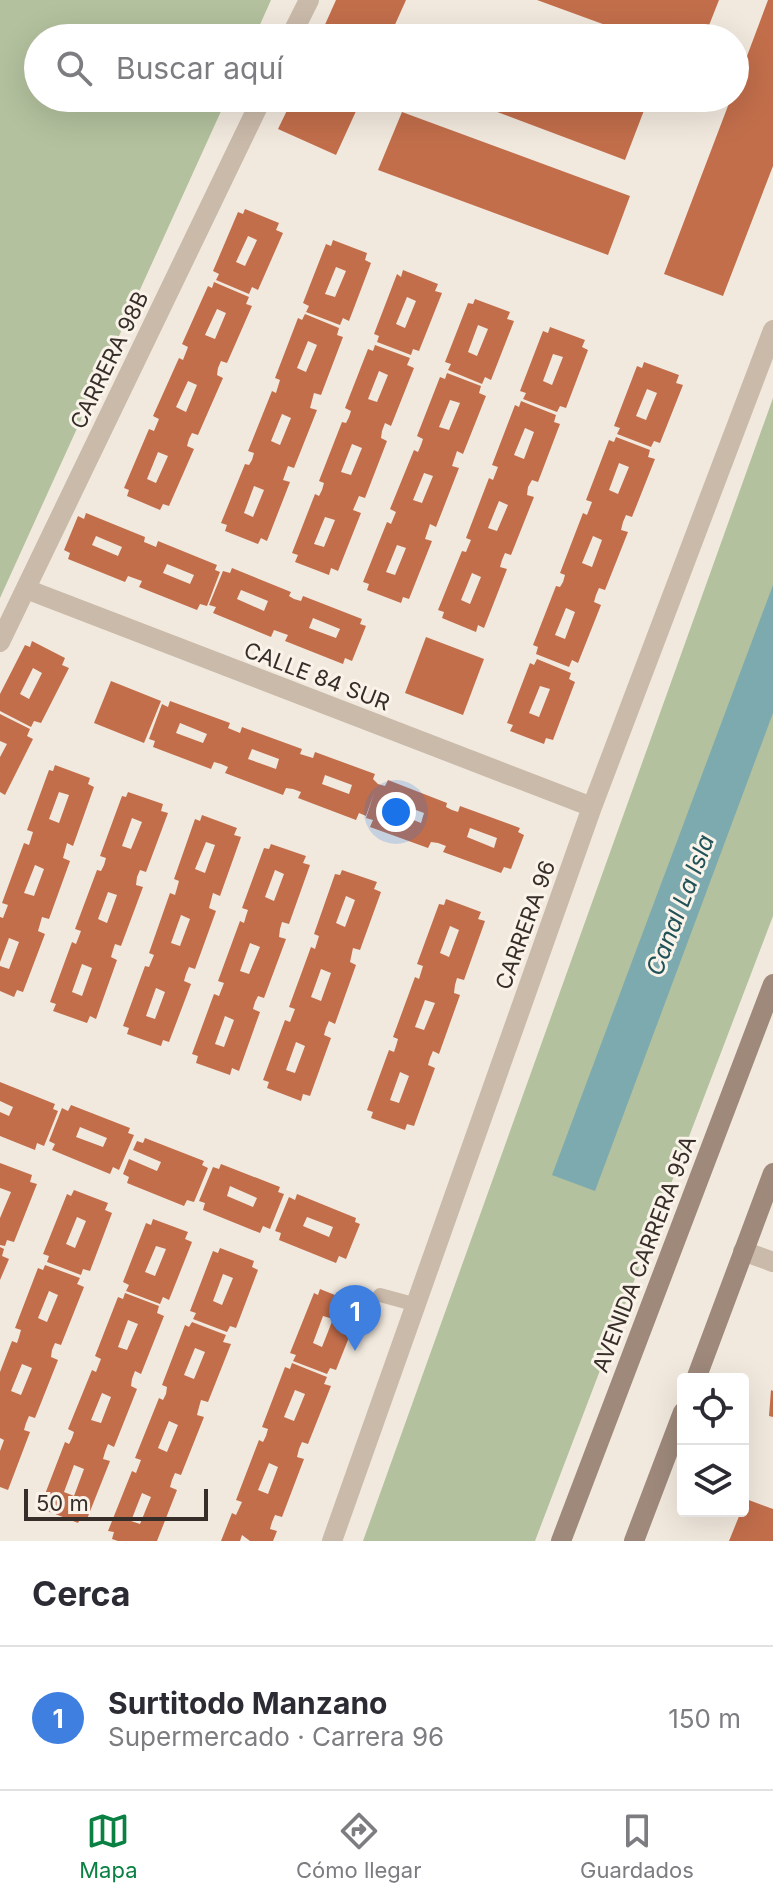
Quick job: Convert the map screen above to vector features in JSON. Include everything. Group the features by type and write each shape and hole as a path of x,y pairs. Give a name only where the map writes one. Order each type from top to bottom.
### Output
{"main road":[{"name":"AVENIDA CARRERA 95A","path":"561,1541 773,984"},
{"path":"698,1373 773,1173"},
{"path":"634,1541 677,1428"}],"street":[{"path":"297,24 309,0"},
{"name":"CARRERA 98B","path":"0,642 255,112"},
{"name":"CARRERA 96","path":"332,1541 592,807 773,330"},
{"name":"CALLE 84 SUR","path":"26,589 592,807"},
{"path":"743,1251 773,1262"}],"lane":[{"path":"380,1295 417,1305"}],"green space":[{"path":"0,0 271,0 260,24 24,24 24,112 221,112 0,598"},
{"path":"773,398 773,916 535,1541 363,1541"}],"water":[{"name":"Canal La Isla","path":"773,585 773,713 595,1191 552,1175"}],"building":[{"path":"336,0 406,0 395,24 325,24"},
{"path":"537,0 719,0 710,24 603,24"},
{"path":"768,0 773,0 773,166 723,296 664,274 726,112 749,112 749,51"},
{"path":"286,112 356,112 336,155 278,129"},
{"path":"402,112 630,196 608,255 378,170"},
{"path":"497,112 643,112 625,160"},
{"path":"245,209 279,223 276,230 283,233 258,290 252,287 249,294 216,280 219,274 213,271 238,212 243,214","holes":["248,236 257,240 245,266 236,262"]},
{"path":"333,240 367,253 365,260 371,263 349,321 343,318 340,325 306,312 309,306 303,303 326,244 331,246","holes":["336,267 346,271 335,297 325,294"]},
{"path":"403,270 438,284 435,291 442,293 419,351 413,349 411,355 377,342 379,336 374,334 397,274 401,277","holes":["407,297 416,301 405,328 396,324"]},
{"path":"214,282 249,297 246,304 252,306 227,363 221,361 218,368 217,375 223,378 198,435 192,433 189,439 187,446 194,449 169,506 163,504 160,510 127,496 129,490 124,488 149,429 154,431 159,419 153,416 179,358 183,360 188,347 182,344 208,286 212,288","holes":["217,309 226,313 215,339 205,335","188,381 197,385 186,412 176,407","158,452 168,456 156,483 147,479"]},
{"path":"475,299 510,312 507,319 514,321 491,380 485,377 482,384 448,370 451,364 445,362 468,303 473,304","holes":["478,325 488,329 477,356 468,352"]},
{"path":"305,314 339,328 337,335 343,337 321,395 314,393 310,408 317,410 294,468 288,466 283,480 290,482 267,541 261,538 258,544 225,531 227,525 221,523 245,464 249,465 252,460 254,453 248,451 272,391 276,393 280,380 275,378 298,318 302,320","holes":["308,341 317,345 306,372 297,368","282,414 291,418 280,445 271,441","254,486 264,490 253,517 244,513"]},
{"path":"550,327 585,340 582,347 588,350 566,408 560,406 557,412 523,399 526,393 520,391 543,331 548,333","holes":["553,354 563,357 552,385 543,381"]},
{"path":"375,345 410,358 407,365 414,368 391,426 385,423 382,431 381,438 387,441 365,498 359,496 353,510 361,513 338,571 331,568 329,575 295,562 298,555 292,553 315,494 319,496 322,490 324,483 319,481 342,422 346,423 349,417 351,411 345,408 368,349 373,351","holes":["379,371 388,375 377,402 368,399","352,444 362,448 351,475 341,472","325,517 335,520 324,547 314,544"]},
{"path":"644,362 679,375 676,383 683,385 660,443 654,441 651,447 617,434 620,428 614,426 637,366 642,368","holes":["647,389 657,393 646,420 636,416"]},
{"path":"447,373 481,386 479,393 486,396 463,454 457,451 452,466 459,468 436,527 430,524 425,539 432,541 409,599 403,597 401,603 367,590 369,584 363,582 387,522 391,524 396,512 390,509 414,450 418,452 421,445 423,439 417,436 440,377 445,379","holes":["450,400 460,403 449,430 439,427","424,473 433,476 422,503 413,500","397,545 406,548 395,575 386,572"]},
{"path":"521,401 556,415 554,422 560,424 538,482 532,480 528,487 527,495 534,497 511,555 505,553 502,560 500,567 507,569 484,628 478,625 476,632 442,618 444,612 438,610 462,551 466,552 471,540 466,538 489,478 493,480 498,467 492,465 515,405 519,407","holes":["525,428 534,432 524,459 514,455","499,501 508,505 497,531 488,528","472,573 481,577 470,604 461,600"]},
{"path":"616,437 650,450 648,457 655,459 632,517 626,515 623,522 621,530 628,532 605,590 599,588 596,595 594,602 601,605 578,663 572,660 569,667 536,654 538,647 533,645 556,586 560,587 563,582 565,575 560,573 583,513 587,515 592,502 586,500 609,440 614,442","holes":["619,463 629,467 618,494 609,490","593,536 602,540 592,567 582,563","566,608 575,612 565,639 555,635"]},
{"path":"86,513 145,537 144,542 156,547 158,541 217,565 215,570 220,572 207,606 200,604 197,610 139,587 142,581 128,576 125,582 68,559 70,553 64,550 78,516 84,519","holes":["96,536 122,547 118,556 92,545","167,564 194,575 190,584 163,573"]},
{"path":"232,568 291,592 289,596 294,599 301,601 303,596 362,619 360,624 366,626 352,661 345,658 343,664 285,641 288,635 274,630 271,637 213,613 216,607 209,605 223,571 230,573","holes":["241,590 268,601 264,611 237,599","313,618 340,629 336,638 309,628"]},
{"path":"426,637 484,659 463,715 405,693"},
{"path":"32,641 65,658 62,665 69,668 41,723 34,721 31,727 0,711 0,694 25,645 30,647","holes":["33,668 42,673 29,699 20,694"]},
{"path":"537,659 571,673 569,679 575,682 553,740 546,738 544,744 510,731 513,725 507,723 530,663 534,665","holes":["540,686 550,689 539,717 529,713"]},
{"path":"111,681 161,701 144,743 94,723"},
{"path":"170,701 230,723 228,728 240,733 242,727 302,749 300,754 313,758 315,752 375,774 373,779 378,784 385,786 388,780 447,803 446,807 452,810 458,812 460,806 520,828 518,832 524,835 511,869 504,867 501,873 443,852 446,846 438,843 431,842 428,848 370,827 373,820 366,818 374,793 366,816 359,813 356,820 298,798 301,792 293,789 286,788 283,795 225,773 228,767 221,764 214,762 211,769 153,747 155,741 149,739 162,704 168,707","holes":["180,723 207,734 203,743 176,733","252,749 279,759 276,769 248,759","325,775 352,785 349,794 322,784","397,803 424,813 421,823 394,812","470,828 497,838 494,848 467,837"]},
{"path":"0,714 30,729 27,736 33,739 5,795 0,792 0,757 7,744 0,741"},
{"path":"55,765 90,778 88,784 94,787 73,846 67,843 63,858 70,861 49,919 42,917 38,931 45,934 23,992 17,990 14,997 0,991 0,966 9,969 19,942 9,938 0,962 0,917 3,918 8,905 2,903 24,843 29,845 33,832 27,830 49,770 53,771","holes":["59,792 69,795 59,823 49,819","35,865 44,869 34,896 24,893"]},
{"path":"128,792 163,804 161,811 168,813 146,872 140,870 137,877 136,885 143,887 121,946 115,944 111,957 117,960 96,1019 90,1016 87,1023 53,1011 56,1004 50,1002 72,942 76,944 81,931 75,929 97,870 101,871 104,865 106,858 100,856 122,796 126,797","holes":["132,818 142,822 131,849 122,846","108,892 117,895 107,923 98,919","82,964 92,968 82,996 72,992"]},
{"path":"202,815 237,828 234,835 241,837 220,896 213,893 209,908 216,911 195,969 189,967 186,974 184,981 191,984 169,1042 163,1040 161,1046 127,1034 129,1028 123,1026 145,966 149,967 154,955 149,953 170,893 175,895 179,881 174,879 195,819 200,821","holes":["206,842 215,845 205,873 195,869","181,915 190,919 180,946 171,943","156,988 165,992 155,1019 146,1016"]},
{"path":"271,844 306,856 303,863 310,865 289,924 282,922 279,937 286,939 264,998 258,996 255,1002 253,1009 260,1012 239,1071 232,1068 230,1075 196,1063 198,1056 192,1054 214,994 219,996 224,983 218,981 240,921 244,923 248,910 242,908 264,848 269,849","holes":["275,870 284,874 274,901 265,897","250,943 260,947 249,974 240,971","225,1016 234,1020 224,1047 215,1044"]},
{"path":"342,870 377,882 374,889 381,892 360,950 353,948 350,962 356,965 335,1024 329,1021 326,1028 324,1035 331,1038 310,1096 303,1094 301,1101 267,1088 269,1082 263,1080 285,1020 290,1022 295,1009 289,1007 311,947 315,949 319,936 314,934 335,874 340,875","holes":["346,896 355,900 345,927 336,923","321,969 331,973 321,1001 311,997","296,1042 305,1046 295,1073 286,1070"]},
{"path":"446,899 481,912 478,919 485,921 464,980 457,978 454,993 460,995 439,1054 433,1051 430,1058 428,1065 435,1068 414,1126 407,1124 405,1130 371,1118 373,1112 367,1110 389,1050 394,1052 398,1039 393,1037 415,977 419,979 423,966 417,964 439,904 444,905","holes":["450,926 459,930 449,957 440,953","425,1000 435,1003 424,1030 415,1027","400,1072 409,1076 399,1103 390,1100"]},
{"path":"0,1082 55,1104 53,1109 58,1111 44,1146 37,1143 35,1150 0,1136 0,1112 9,1116 13,1107 0,1101"},
{"path":"71,1105 130,1128 128,1133 134,1135 119,1170 113,1167 110,1174 52,1150 55,1144 49,1141 62,1108 68,1111","holes":["80,1127 107,1138 103,1147 76,1137"]},
{"path":"145,1138 204,1161 202,1165 208,1168 194,1202 187,1200 184,1206 127,1183 129,1177 123,1174 129,1159 157,1171 161,1162 133,1150 137,1141 143,1143"},
{"path":"0,1163 32,1175 30,1182 37,1184 14,1242 7,1240 5,1246 0,1245 0,1218 11,1192 0,1188"},
{"path":"221,1164 280,1187 278,1192 284,1194 270,1229 263,1226 260,1233 203,1210 205,1203 199,1201 213,1167 219,1169","holes":["230,1186 257,1198 253,1207 227,1196"]},
{"path":"74,1190 108,1203 105,1210 112,1213 90,1271 83,1269 81,1275 47,1262 49,1256 43,1254 67,1194 71,1196","holes":["77,1217 86,1221 75,1248 66,1244"]},
{"path":"297,1194 356,1218 355,1222 360,1224 346,1259 339,1256 336,1263 279,1240 281,1233 275,1231 289,1197 295,1200","holes":["307,1217 333,1227 329,1237 303,1226"]},
{"path":"153,1219 188,1232 185,1239 192,1242 169,1300 163,1297 160,1304 126,1291 129,1285 123,1282 146,1223 151,1225","holes":["156,1246 166,1249 155,1276 145,1272"]},
{"path":"0,1247 4,1249 2,1256 9,1259 0,1280"},
{"path":"220,1248 254,1261 252,1267 258,1270 236,1328 230,1326 227,1332 193,1319 196,1313 190,1311 213,1251 218,1253","holes":["223,1274 233,1278 222,1305 213,1301"]},
{"path":"45,1265 80,1278 77,1284 84,1287 61,1345 55,1343 52,1350 51,1357 58,1360 35,1418 29,1416 26,1423 24,1430 30,1432 8,1490 0,1487 0,1451 4,1440 0,1438 0,1372 12,1341 17,1343 21,1330 15,1328 38,1268 43,1270","holes":["49,1291 58,1295 47,1322 38,1318","22,1364 32,1368 21,1395 11,1391"]},
{"path":"320,1289 355,1303 352,1309 359,1312 336,1370 330,1368 327,1374 293,1361 296,1355 290,1353 314,1293 318,1295","holes":["323,1316 333,1319 322,1347 313,1343"]},
{"path":"125,1293 159,1306 157,1313 164,1316 141,1374 135,1371 131,1386 137,1389 114,1447 108,1444 103,1459 110,1461 87,1519 81,1517 78,1523 45,1510 47,1504 42,1502 65,1442 69,1444 72,1438 74,1432 68,1429 92,1370 96,1372 101,1359 95,1356 118,1297 123,1299","holes":["128,1320 138,1324 127,1350 118,1347","102,1393 111,1397 101,1423 91,1420","74,1465 84,1469 74,1496 64,1492"]},
{"path":"192,1322 226,1335 223,1342 231,1344 208,1402 201,1400 197,1415 204,1417 181,1475 175,1473 172,1480 170,1487 177,1490 157,1541 112,1539 114,1532 108,1531 132,1471 136,1473 141,1460 135,1458 159,1398 163,1400 166,1394 167,1387 162,1385 185,1325 189,1327","holes":["195,1348 205,1352 194,1379 184,1375","169,1421 178,1425 167,1452 158,1448","142,1493 151,1497 140,1524 131,1521"]},
{"path":"292,1363 327,1377 324,1384 331,1386 308,1444 302,1442 299,1449 297,1457 304,1459 282,1517 275,1515 272,1522 270,1529 277,1531 273,1541 250,1541 242,1535 240,1541 221,1541 232,1513 236,1515 242,1502 236,1500 259,1440 263,1442 266,1436 268,1429 262,1427 285,1367 290,1369","holes":["295,1390 305,1394 294,1421 284,1417","269,1463 278,1467 268,1494 258,1490"]},
{"path":"773,1391 773,1417 769,1416"},
{"path":"749,1500 773,1509 773,1541 729,1541 739,1517 749,1517"}],"place":[{"name":"Surtitodo Manzano","path":"355,1351"}]}
